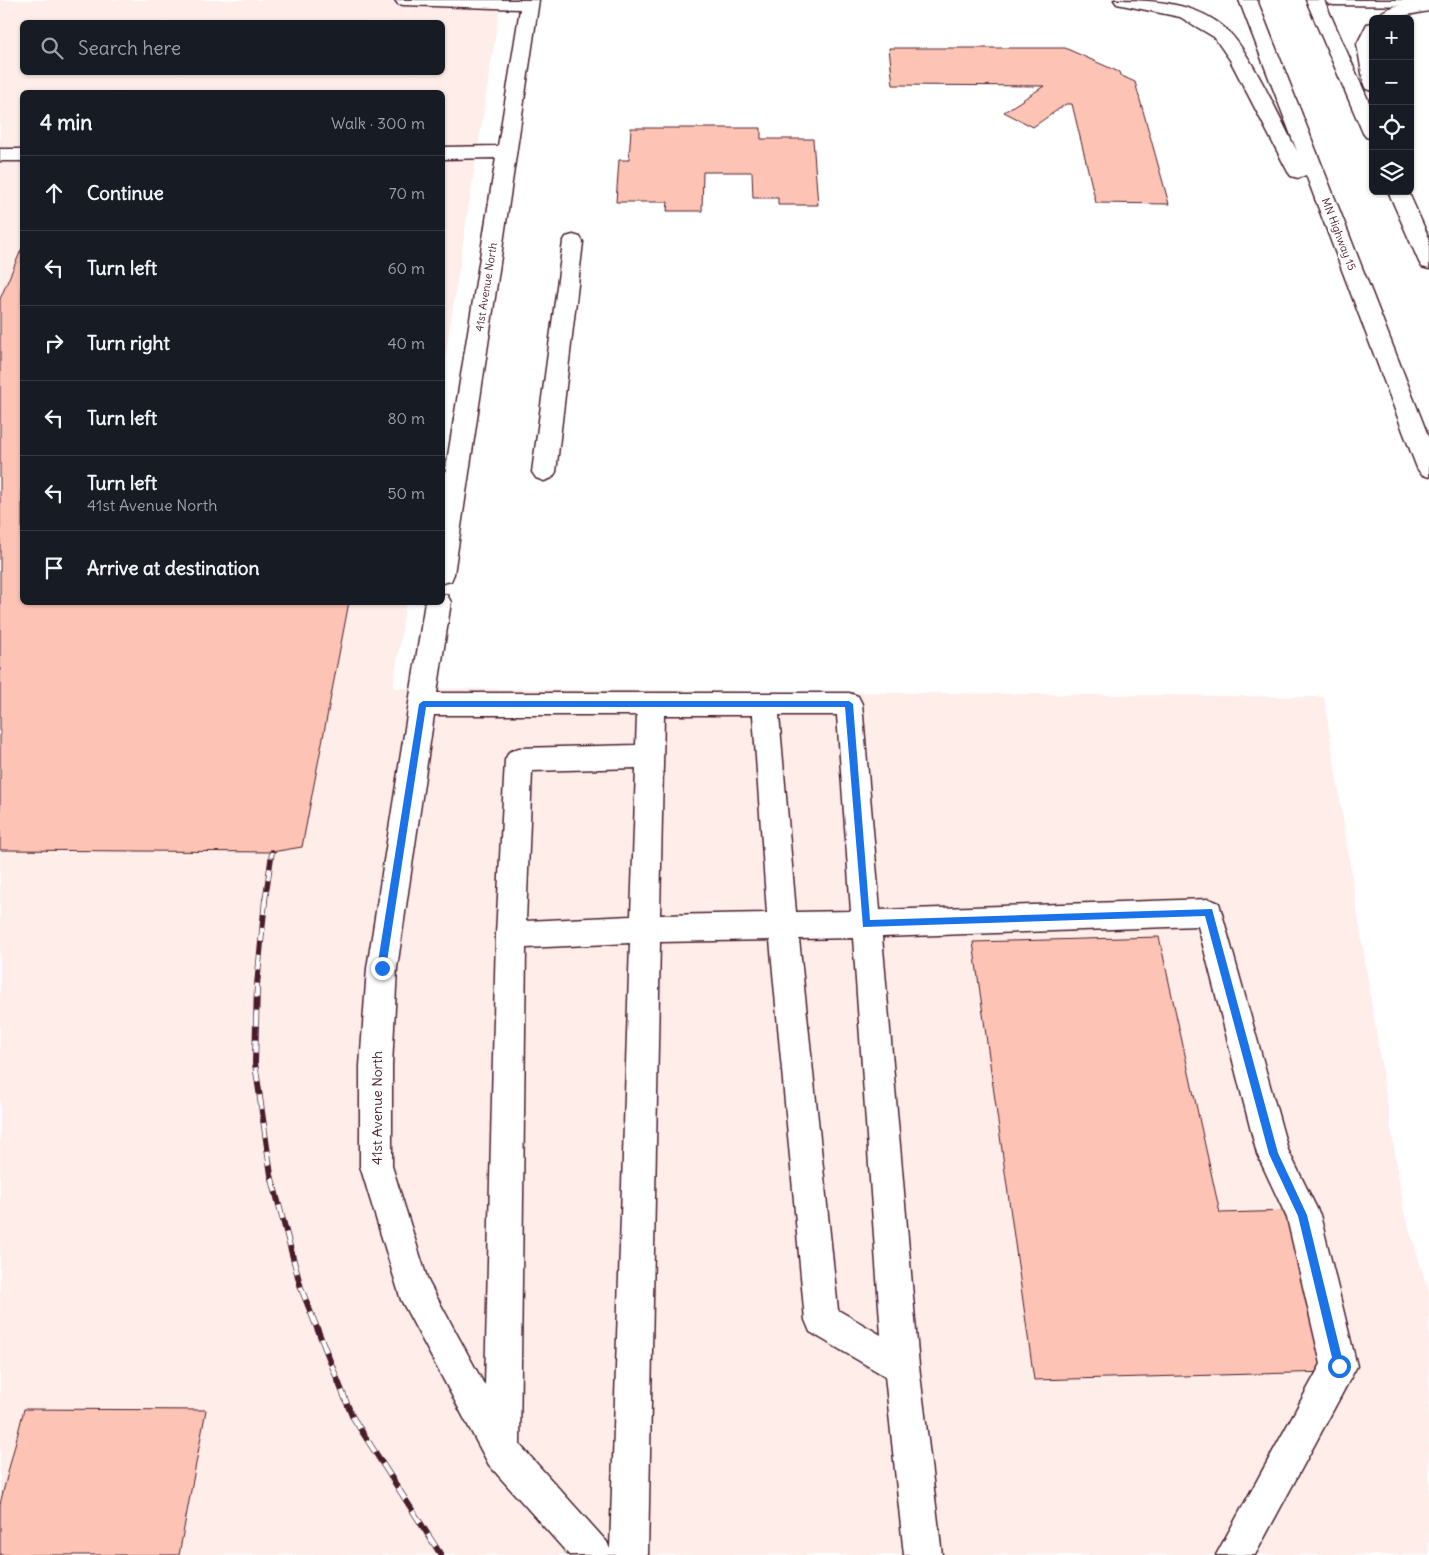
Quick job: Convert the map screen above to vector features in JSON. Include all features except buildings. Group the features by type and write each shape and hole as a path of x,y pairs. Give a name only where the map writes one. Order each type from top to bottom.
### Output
{"main road":[{"path":"404,0 529,2"},
{"path":"1123,0 1170,9 1198,19 1220,33 1229,43 1359,287"},
{"name":"MN Highway 15","path":"1248,0 1429,468"},
{"path":"1315,0 1369,124"},
{"path":"1334,0 1429,2"},
{"name":"41st Avenue North","path":"445,554 529,2"},
{"path":"1393,15 1404,10 1429,6"},
{"path":"1369,37 1366,44 1369,61"},
{"path":"445,152 506,152"},
{"path":"0,155 20,155"},
{"path":"1400,195 1429,262"},
{"path":"544,472 573,242"},
{"name":"41st Avenue North","path":"438,605 382,968 376,1066 376,1166 413,1288 502,1452 594,1555"},
{"path":"423,704 849,704 901,1366 923,1555"},
{"path":"765,704 784,926 822,1320 901,1366"},
{"path":"629,1555 648,756 651,705"},
{"path":"502,1452 511,935 519,760 648,756"},
{"path":"511,935 644,929 866,924 1209,912 1273,1154 1302,1215 1339,1366 1235,1555"}],"shaded area":[{"path":"0,0 501,0 445,358 445,90 20,90 20,605 406,605 393,688 1324,697 1404,1212 1429,1293 1429,1555 0,1555"}],"railway":[{"path":"265,901 272,852"},
{"path":"265,900 257,985 255,1063 271,1175 301,1288 352,1416 441,1555"}],"route":[{"path":"382,968 423,704 849,704 866,924 1209,912 1273,1154 1302,1215 1339,1366"}]}
